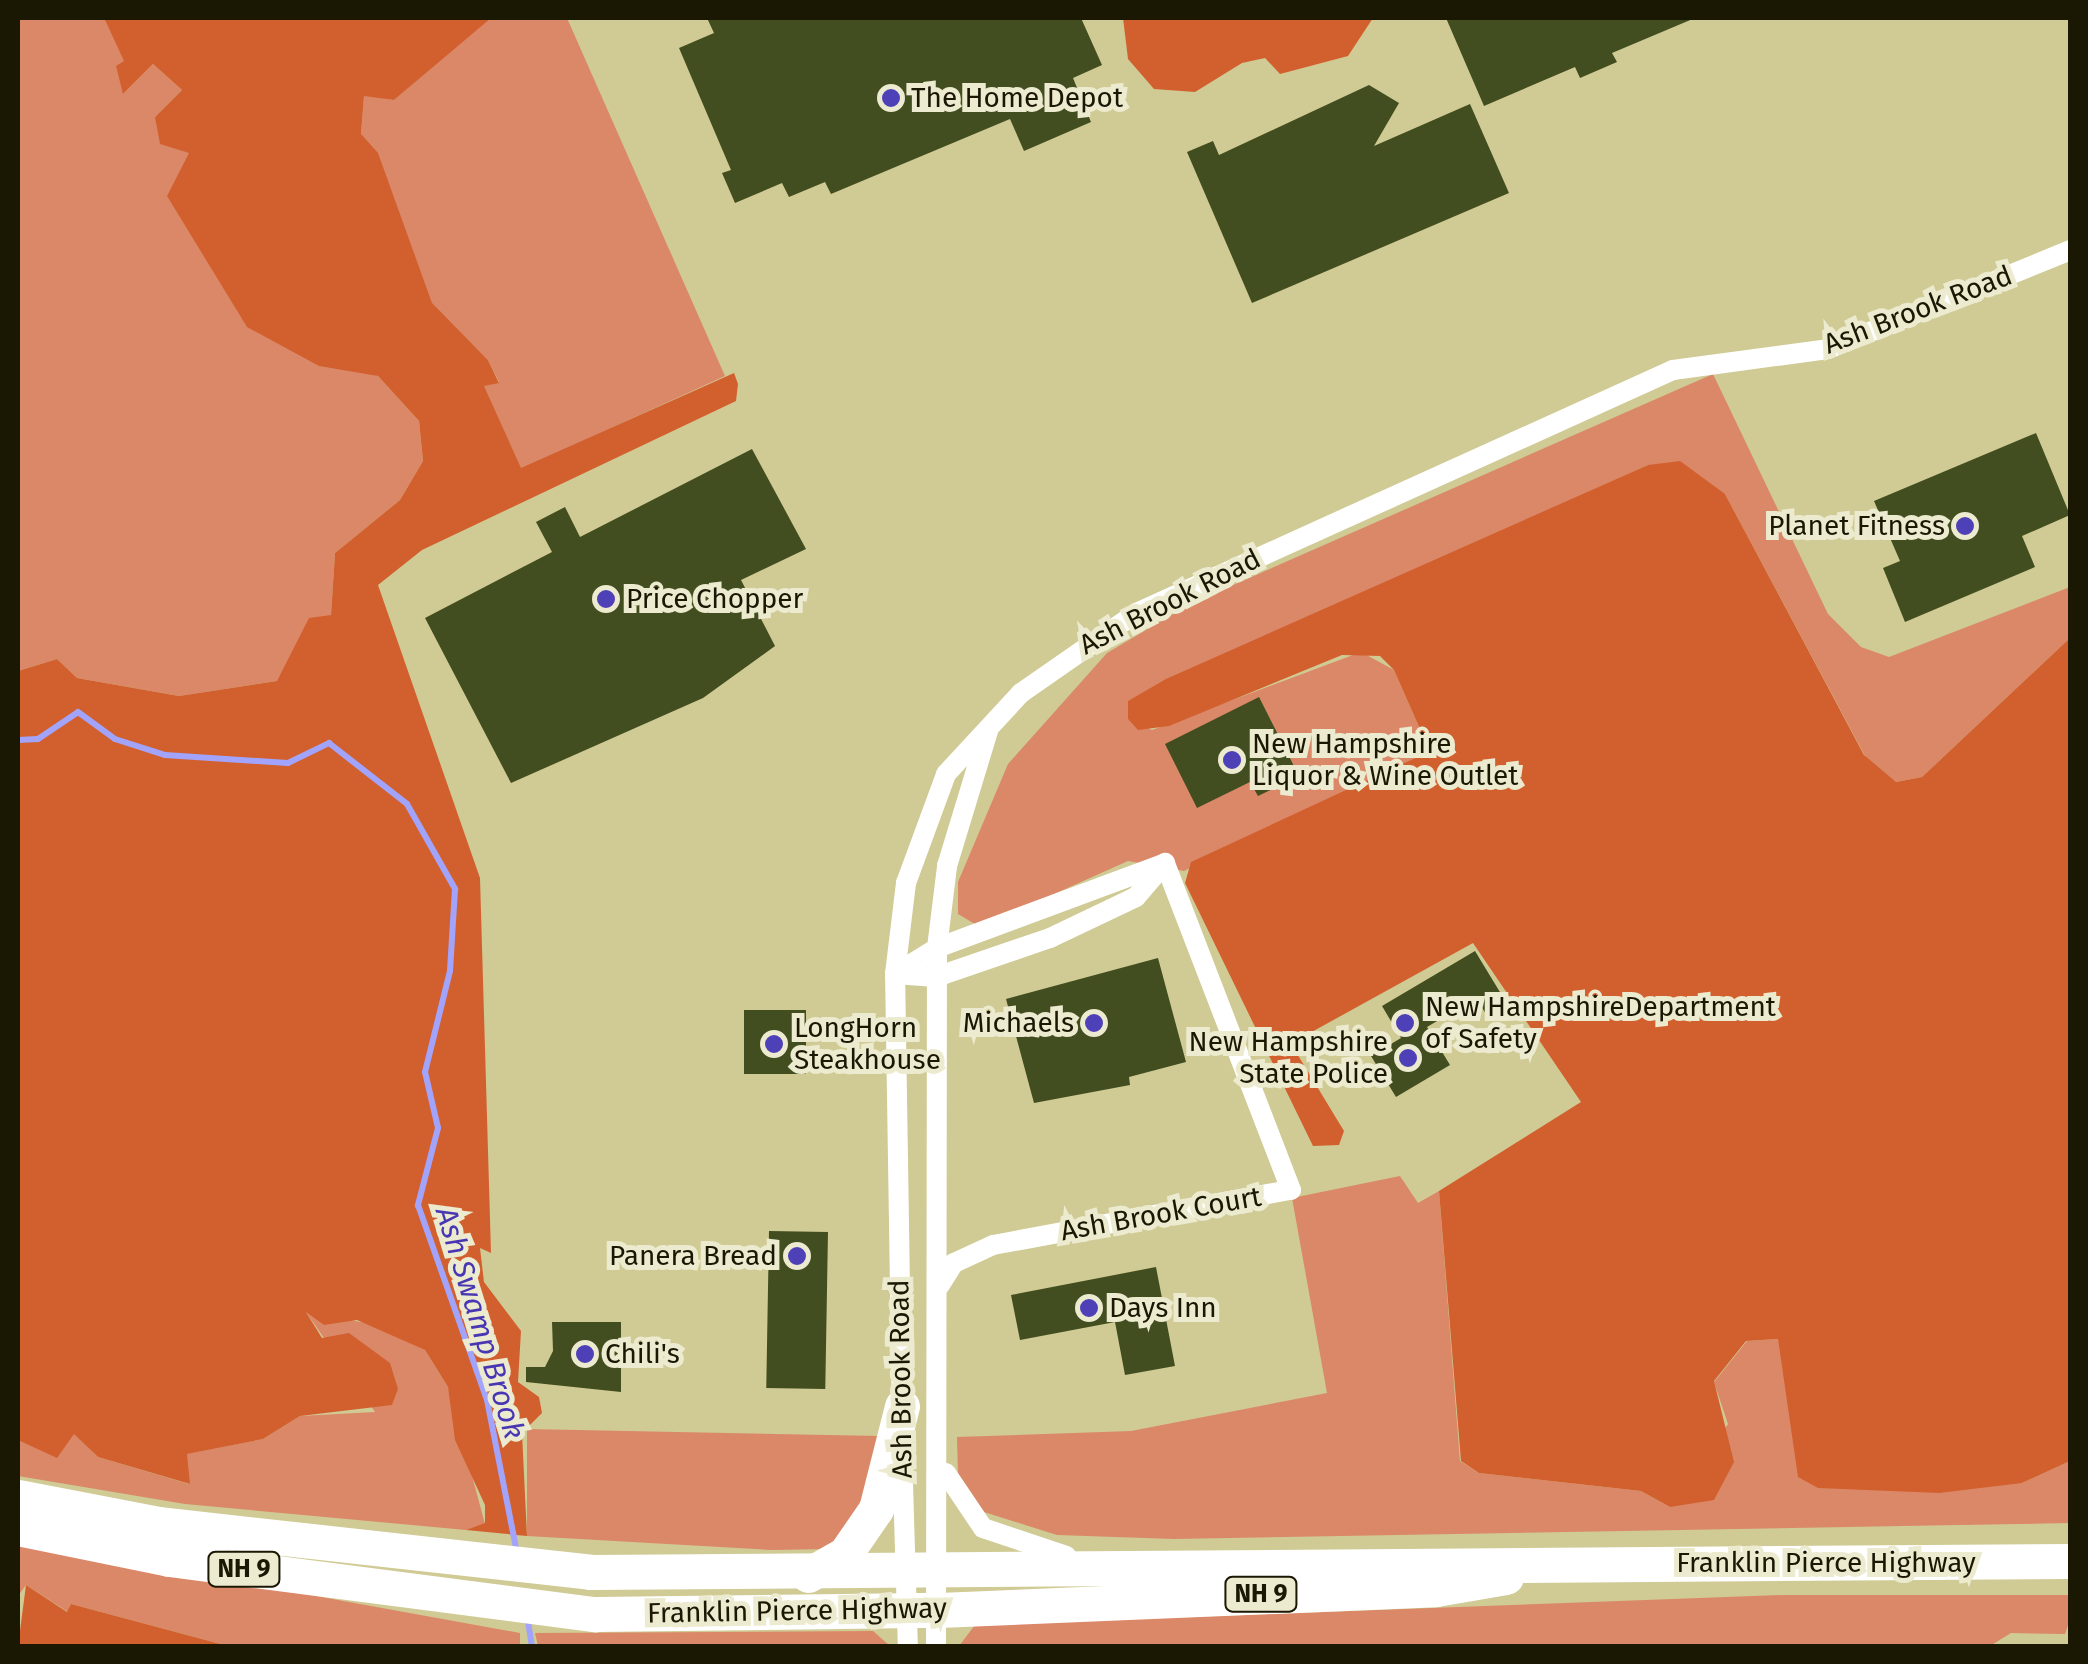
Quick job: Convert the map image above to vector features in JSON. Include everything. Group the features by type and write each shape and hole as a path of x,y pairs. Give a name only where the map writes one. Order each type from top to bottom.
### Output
{"highway":[{"path":"806,1576 845,1554 876,1509 902,1406"},
{"name":"Franklin Pierce Highway","path":"18,1497 158,1524 590,1572 806,1576 1138,1566 2070,1561"},
{"name":"Franklin Pierce Highway","path":"18,1528 168,1559 595,1614 922,1610 1436,1589 1581,1565"}],"street":[{"name":"Ash Brook Road","path":"922,1610 904,1574 896,974 924,818 946,774 1054,663 1136,613 1673,370 1828,348 2070,250"},
{"path":"908,1646 942,1572 937,948 947,866 988,730"},
{"path":"896,974 937,948 1165,863"},
{"path":"896,974 936,977 1079,926 1136,897 1165,863"},
{"name":"Ash Brook Court","path":"939,1286 954,1263 993,1245 1291,1190 1165,863"},
{"path":"941,1462 964,1508 1004,1540 1138,1566"},
{"path":"922,1610 936,1646"}],"shaded area":[{"path":"18,18 104,18 125,62 124,93 153,64 182,90 155,117 189,153 269,333 378,376 419,421 423,461 400,500 335,553 331,615 277,681 179,696 77,678 57,659 18,671"},
{"path":"104,18 491,18 394,100 364,96 361,134 378,153 432,303 488,360 499,383 484,386 521,468 734,373 738,384 736,401 422,550 378,585 480,878 491,1253 480,1248 484,1282 521,1331 518,1382 539,1397 542,1413 522,1433 527,1536 466,1530 485,1523 485,1505 455,1440 448,1387 425,1350 357,1320 324,1325 306,1312 322,1338 349,1333 390,1363 398,1389 392,1405 300,1416 263,1439 187,1454 190,1484 98,1457 74,1434 57,1458 18,1440 18,671 57,659 77,678 179,696 277,681 309,618 331,615 335,553 400,500 423,461 419,421 378,376 319,366 247,327 167,196 189,153 160,144 155,117 182,90 153,64 123,94 116,66 124,61"},
{"path":"489,18 567,18 725,376 521,469 483,385 499,382 488,360 432,304 361,134 364,95 394,100"},
{"path":"1123,18 1373,18 1348,56 1280,74 1265,58 1242,63 1195,92 1154,89 1128,59"},
{"path":"1713,374 1828,614 1861,647 1889,657 2070,587 2070,638 1922,777 1896,782 1872,769 1725,494 1648,465 1128,701 1128,719 1152,730 1361,652 1394,670 1423,736 1415,758 1184,871 1128,861 980,927 958,914 958,882 1008,764 1107,653 1190,604"},
{"path":"1680,461 1725,494 1864,755 1896,782 1922,777 2070,638 2070,1461 2022,1483 1939,1493 1818,1488 1798,1477 1778,1339 1746,1341 1714,1381 1734,1462 1714,1500 1670,1507 1641,1491 1479,1473 1461,1461 1439,1191 1581,1102 1473,943 1299,1039 1296,1052 1344,1131 1339,1145 1313,1146 1185,883 1191,862 1415,758 1423,736 1394,670 1380,656 1342,655 1169,726 1138,730 1128,719 1128,701 1166,679 1648,465"},
{"path":"1400,1176 1418,1203 1439,1191 1460,1461 1479,1473 1641,1491 1670,1507 1728,1424 1714,1382 1747,1341 1779,1339 1783,1371 2022,1483 2070,1461 2070,1523 1174,1539 1057,1535 984,1512 958,1475 957,1437 1131,1431 1327,1393 1292,1198"},
{"path":"306,1312 372,1324 425,1350 448,1387 485,1524 466,1530 185,1504 18,1476 18,1440 38,1446 74,1433 98,1457 189,1484 186,1454 263,1439 300,1416 375,1412"},
{"path":"527,1429 880,1436 872,1485 830,1549 771,1550 527,1536"},
{"path":"18,1542 520,1633 520,1646 228,1646 71,1604 68,1612 26,1585 18,1596"},
{"path":"26,1585 67,1612 71,1604 228,1646 18,1646"},
{"path":"1782,1595 2070,1595 2070,1619 2065,1634 2011,1633 1990,1646 959,1646 975,1625"},
{"path":"873,1631 890,1646 538,1646 535,1633"}],"building":[{"name":"The Home Depot","path":"707,18 1081,18 1102,65 1073,78 1091,122 1024,151 1010,119 831,194 825,182 789,197 782,183 735,203 722,173 731,170 679,48 714,33"},
{"path":"1446,18 1695,18 1612,53 1617,62 1580,78 1575,67 1484,106"},
{"path":"1369,85 1399,103 1374,146 1470,104 1509,193 1252,303 1187,152 1213,141 1219,155"},
{"name":"Planet Fitness","path":"2036,433 2070,515 2022,536 2035,567 1905,622 1883,568 1900,561 1874,501"},
{"name":"Price Chopper","path":"752,449 806,549 741,580 775,646 703,698 511,783 425,618 552,552 536,522 565,507 580,537"},
{"name":"New Hampshire Liquor & Wine Outlet","path":"1259,697 1299,776 1258,796 1250,782 1197,808 1165,744"},
{"name":"New HampshireDepartment of Safety","path":"1475,951 1509,1007 1489,1019 1476,998 1427,1027 1450,1065 1396,1097 1371,1056 1401,1038 1382,1006"},
{"name":"Michaels","path":"1158,958 1186,1062 1129,1077 1130,1085 1034,1103 1006,999"},
{"name":"LongHorn Steakhouse","path":"744,1010 806,1010 806,1074 744,1074"},
{"path":"769,1231 828,1232 825,1389 766,1388"},
{"name":"Days Inn","path":"1156,1267 1175,1366 1125,1375 1115,1322 1020,1340 1011,1295"},
{"name":"Chili's","path":"552,1322 621,1322 621,1392 526,1382 526,1367 545,1367 553,1351"}],"waterway":[{"name":"Ash Swamp Brook","path":"18,740 38,739 78,712 115,739 165,755 288,763 329,743 407,804 455,889 450,971 425,1072 438,1128 418,1205 487,1400 517,1553"},
{"name":"Ash Swamp Brook","path":"527,1615 532,1646"}],"place":[{"name":"The Home Depot","path":"891,98"},
{"name":"Planet Fitness","path":"1965,526"},
{"name":"Price Chopper","path":"606,599"},
{"name":"New Hampshire Liquor & Wine Outlet","path":"1232,760"},
{"name":"Michaels","path":"1094,1023"},
{"name":"New HampshireDepartment of Safety","path":"1405,1023"},
{"name":"LongHorn Steakhouse","path":"774,1044"},
{"name":"New Hampshire State Police","path":"1408,1058"},
{"name":"Panera Bread","path":"797,1256"},
{"name":"Days Inn","path":"1089,1308"},
{"name":"Chili's","path":"585,1354"}]}
